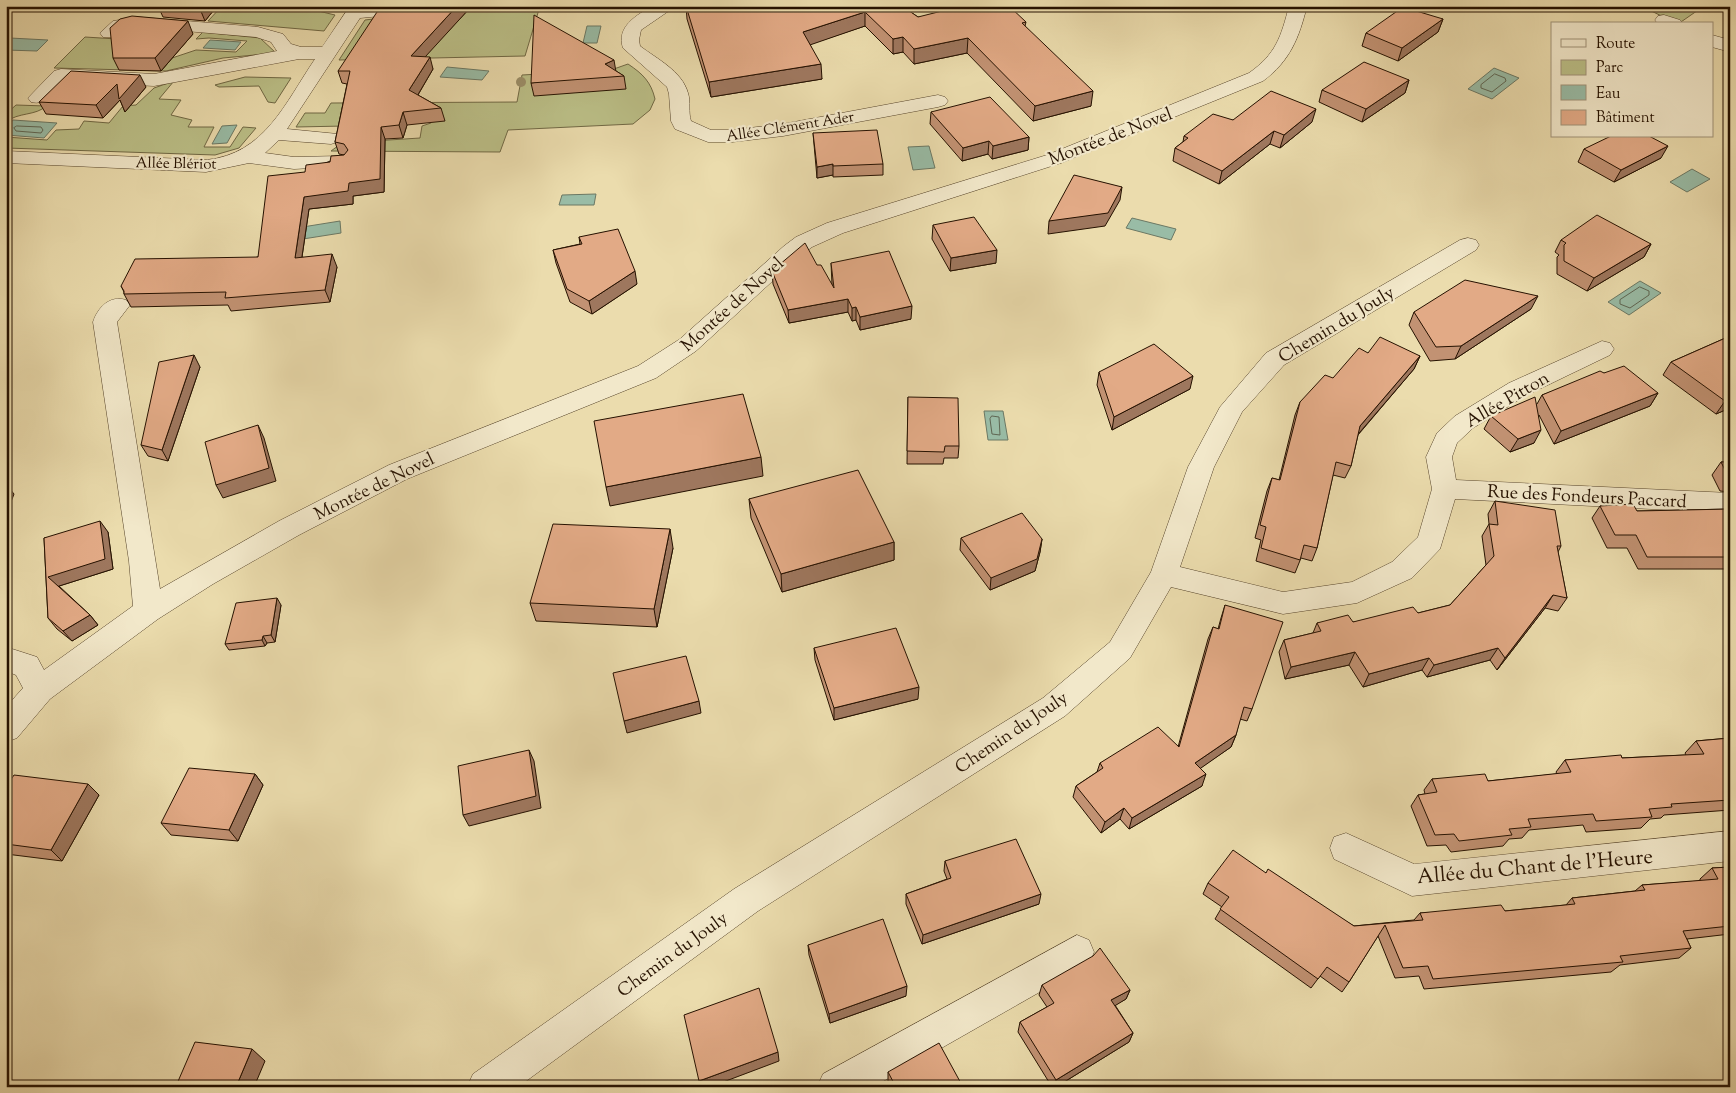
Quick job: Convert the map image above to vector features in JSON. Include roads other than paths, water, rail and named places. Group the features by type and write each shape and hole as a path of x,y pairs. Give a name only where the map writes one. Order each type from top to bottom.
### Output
{"street":[{"name":"Allée Clément Ader","path":"667,6 638,24 628,36 628,41 636,52 672,82 679,94 678,111 682,125 698,133 718,137 783,130 938,100"},
{"name":"Montée de Novel","path":"6,729 39,690 148,611 289,528 398,472 647,372 682,350 778,262 812,238 835,228 1054,159 1256,77 1274,65 1284,52 1298,6"},
{"path":"356,10 375,12 384,7"},
{"name":"Allée Blériot","path":"6,157 206,166 220,165 247,156 282,135 327,53 356,10"},
{"path":"109,33 119,25 138,22 258,32 277,38 288,56 284,69 214,80 196,86"},
{"path":"1714,41 1730,47"},
{"path":"38,98 61,75 148,86 288,56 327,53"},
{"path":"282,135 331,138"},
{"path":"247,156 266,161 307,164 341,162"},
{"name":"Chemin du Jouly","path":"486,1087 746,900 1054,707 1120,650 1164,574 1202,467 1232,407 1275,359 1468,245"},
{"path":"118,305 107,315 105,322 143,561 148,611"},
{"name":"Allée Pitton","path":"1164,574 1283,603 1357,592 1402,570 1430,542 1445,489 1438,458 1446,439 1464,422 1518,389 1602,349"},
{"name":"Rue des Fondeurs Paccard","path":"1445,489 1730,503"},
{"path":"6,659 27,666 39,690"},
{"name":"Allée du Chant de l'Heure","path":"1346,848 1412,880 1730,846"},
{"path":"836,1087 1077,952"}],"water":[{"path":"587,26 601,26 597,43 583,43"},
{"path":"10,38 48,40 37,51 6,50 6,41"},
{"path":"210,40 241,42 235,50 203,48"},
{"path":"447,67 489,71 482,80 440,77"},
{"path":"1494,68 1519,78 1492,99 1468,89"},
{"path":"13,120 57,123 44,138 6,135 6,128"},
{"path":"237,125 227,143 212,144 222,126"},
{"path":"929,146 935,168 913,170 908,147"},
{"path":"1692,169 1710,179 1687,192 1670,182"},
{"path":"596,194 594,205 559,205 562,195"},
{"path":"1132,218 1176,229 1171,240 1126,228"},
{"path":"340,221 341,233 284,242 284,230"},
{"path":"1640,281 1661,293 1629,315 1608,302"},
{"path":"984,411 1003,411 1008,440 988,440"}]}
